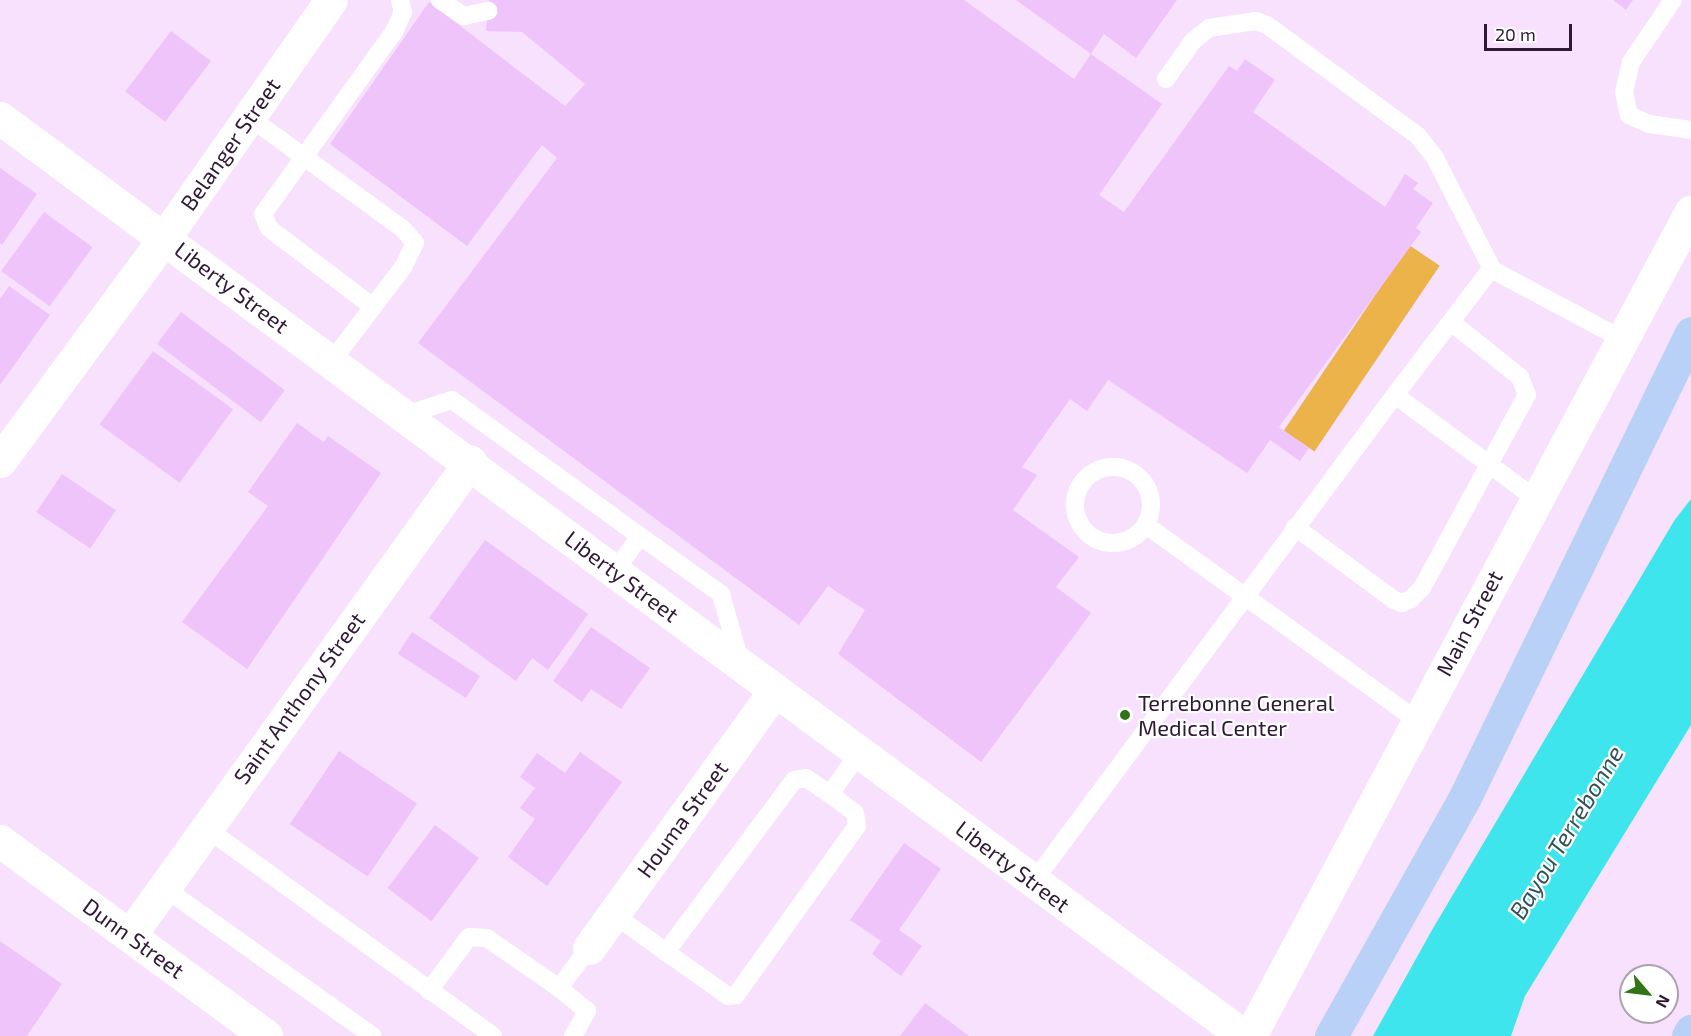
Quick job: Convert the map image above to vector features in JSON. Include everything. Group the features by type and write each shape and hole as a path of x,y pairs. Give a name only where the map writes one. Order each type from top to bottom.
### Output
{"main road":[{"path":"1331,1036 1464,799 1691,333"},
{"path":"1688,1036 1691,1031"}],"street":[{"name":"Belanger Street","path":"0,461 165,237 331,0"},
{"name":"Liberty Street","path":"0,118 470,462 1244,1036"},
{"name":"Main Street","path":"1250,1036 1416,720 1691,211"},
{"name":"Saint Anthony Street","path":"130,935 470,462"},
{"name":"Houma Street","path":"589,948 775,690"},
{"name":"Dunn Street","path":"0,841 266,1036"}],"lane":[{"path":"373,307 264,222 268,204 401,21 400,0"},
{"path":"440,0 464,16 488,11"},
{"path":"1673,0 1631,62 1624,92 1629,115 1649,124 1691,130"},
{"path":"1166,79 1193,41 1209,28 1256,21 1266,25 1418,136 1435,158 1492,269 1622,339"},
{"path":"249,117 403,229 415,243 411,256 332,361"},
{"path":"1034,881 1244,596 1492,269"},
{"path":"1296,528 1402,603 1422,588 1527,395 1520,377 1451,322"},
{"path":"1395,395 1536,499"},
{"path":"405,415 452,400 721,594 741,664"},
{"path":"1116,466 1140,477 1152,500 1146,525 1127,541 1102,543 1091,537 1082,528 1075,511 1083,481 1098,470 1116,466"},
{"path":"1146,525 1416,720"},
{"path":"615,571 640,536"},
{"path":"830,794 860,752"},
{"path":"614,914 666,952 728,996 736,995 857,826 855,813 806,778 794,780 666,952"},
{"path":"206,828 493,1036"},
{"path":"163,887 373,1036"},
{"path":"429,991 463,941 478,935 559,988 587,1011 573,1036"},
{"path":"559,988 589,948"}],"shaded area":[{"path":"1409,245 1440,266 1314,451 1284,431"}],"water":[{"name":"Bayou Terrebonne","path":"1691,499 1691,725 1525,996 1511,1036 1373,1036 1432,930 1674,521"}],"building":[{"path":"489,0 964,0 1074,79 1091,54 1162,104 1099,195 1124,212 1229,66 1237,71 1245,59 1275,80 1253,112 1385,207 1405,174 1418,183 1413,189 1433,203 1416,228 1421,232 1279,427 1309,448 1300,461 1270,440 1247,473 1108,380 1087,411 1070,399 1022,467 1037,475 1013,510 1079,557 1056,587 1091,613 981,762 838,654 865,610 828,586 799,625 418,343 557,158 542,145 467,246 330,144 429,2 565,106 585,84 522,32 486,31"},
{"path":"1016,0 1177,0 1136,58 1104,34 1091,54"},
{"path":"1613,0 1633,0 1626,10"},
{"path":"171,31 211,61 165,122 125,92"},
{"path":"0,168 37,194 2,245 0,243"},
{"path":"44,212 93,247 50,306 1,271"},
{"path":"9,286 50,315 0,385 0,299"},
{"path":"181,312 285,390 261,422 157,344"},
{"path":"153,351 233,409 180,483 100,425"},
{"path":"297,423 324,442 328,436 381,473 247,669 182,622 268,506 248,492"},
{"path":"62,474 116,510 90,548 36,512"},
{"path":"485,540 588,614 548,670 532,658 516,681 429,618"},
{"path":"591,627 650,668 621,709 591,689 582,702 553,681"},
{"path":"412,632 480,676 466,698 398,654"},
{"path":"339,751 417,804 368,877 290,824"},
{"path":"580,752 622,782 547,886 508,857 535,819 520,808 535,788 520,777 537,753 565,773"},
{"path":"435,825 479,858 431,921 387,888"},
{"path":"904,843 941,869 899,930 922,946 901,976 872,954 881,941 850,920"},
{"path":"0,941 62,984 27,1036 0,1036"},
{"path":"925,1003 969,1036 900,1036"}],"place":[{"name":"Terrebonne General Medical Center","path":"1125,715"}]}
